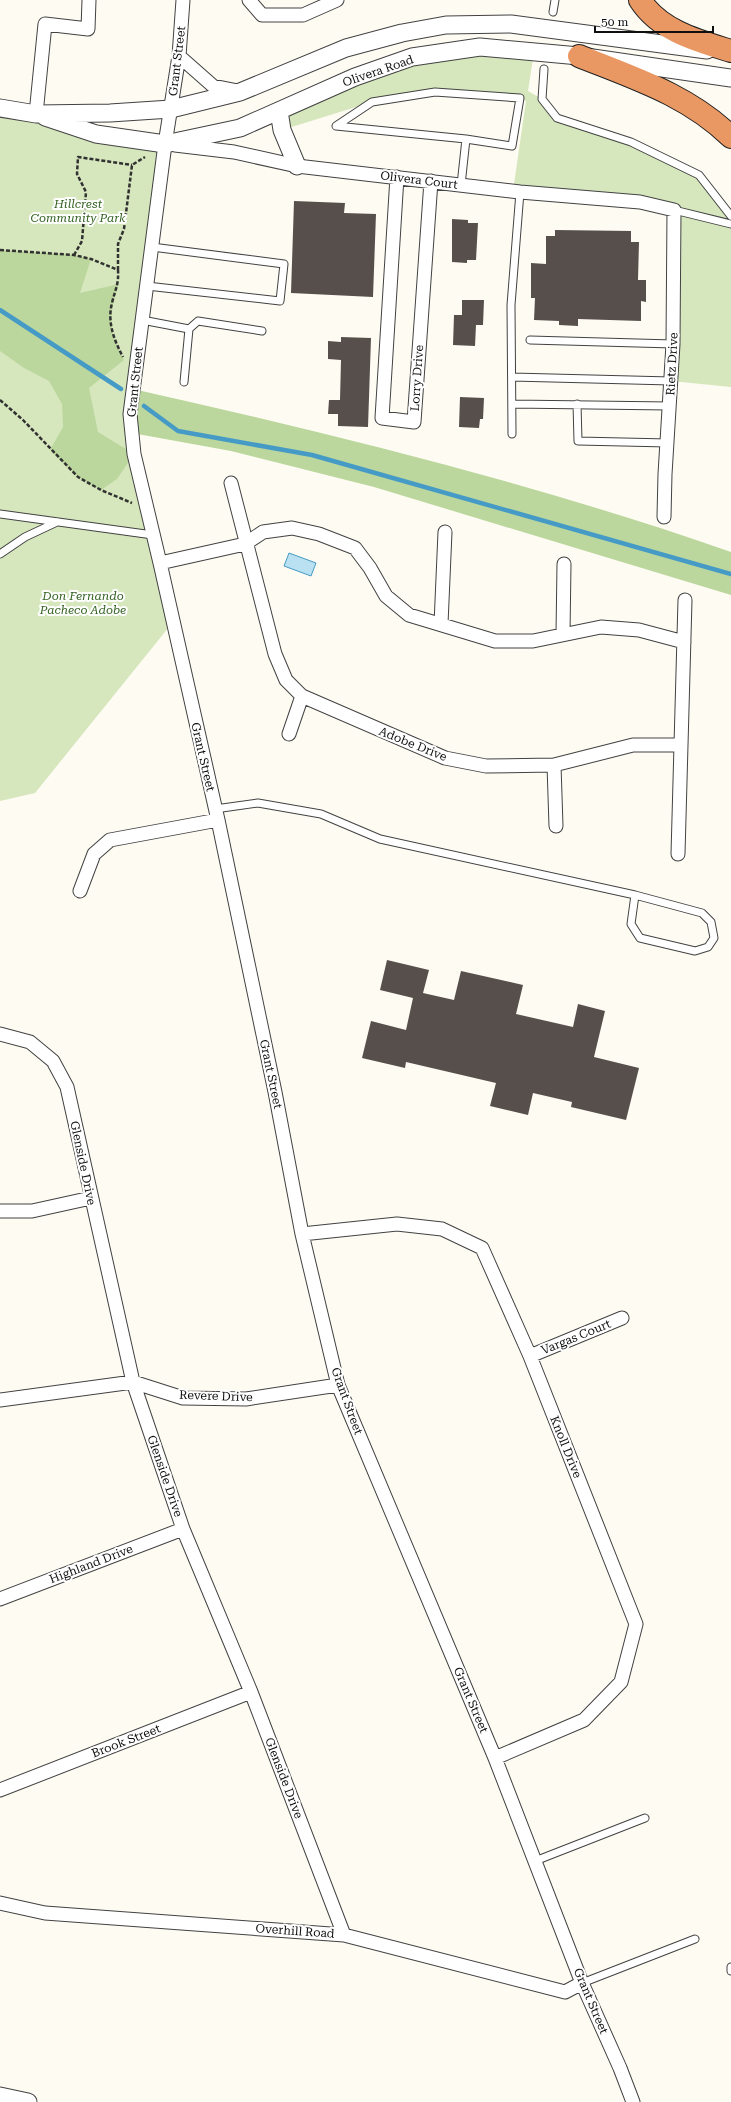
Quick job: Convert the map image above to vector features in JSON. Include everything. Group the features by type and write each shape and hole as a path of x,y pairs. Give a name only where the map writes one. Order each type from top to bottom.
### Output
{"highway":[{"path":"640,0 666,25 691,39 731,52"},
{"path":"579,56 686,101 716,123 731,137"}],"street":[{"path":"36,114 45,24 88,29 89,0"},
{"name":"Grant Street","path":"183,0 179,56 165,144 130,414 134,454 216,814 275,1092 302,1234 338,1385 495,1758 582,1983 620,2068 633,2102"},
{"path":"248,0 262,15 304,15 337,0"},
{"name":"Olivera Road","path":"0,108 36,114 110,113 171,109 240,92 346,48 402,33 446,25 511,24 731,52"},
{"name":"Olivera Road","path":"36,114 65,125 96,134 165,144 240,128 355,77 412,57 480,47 579,56 731,78"},
{"path":"179,56 213,86 240,92"},
{"path":"279,111 282,130 297,166"},
{"name":"Olivera Court","path":"165,144 234,152 297,166 520,192 640,202 674,210"},
{"name":"Lorry Drive","path":"397,177 382,418 414,422 431,181"},
{"name":"Rietz Drive","path":"664,517 674,344 674,210"},
{"name":"Adobe Drive","path":"231,483 245,544 274,654 286,680 302,696 445,758 486,766 554,765 633,745 681,745"},
{"path":"160,563 245,544 263,532 292,528 319,534 355,548 370,568 386,596 409,615 495,641 533,641 601,627 640,630 684,642"},
{"path":"441,624 445,532"},
{"path":"563,634 564,564"},
{"path":"678,854 685,600"},
{"path":"289,734 302,696"},
{"path":"554,765 556,826"},
{"path":"80,891 94,854 110,840 216,814"},
{"name":"Glenside Drive","path":"0,1034 30,1042 53,1061 67,1088 133,1382 183,1529 251,1692 344,1935"},
{"path":"0,1211 32,1211 91,1198"},
{"name":"Knoll Drive","path":"302,1234 397,1224 442,1229 482,1248 530,1356 636,1624 621,1682 584,1720 495,1758"},
{"name":"Vargas Court","path":"530,1356 622,1318"},
{"name":"Revere Drive","path":"0,1400 133,1382 183,1398 246,1400 338,1385"},
{"name":"Highland Drive","path":"0,1599 183,1529"},
{"name":"Brook Street","path":"0,1790 251,1692"},
{"name":"Overhill Road","path":"0,1903 45,1914 344,1935 565,1992 582,1983"},
{"path":"0,2096 28,2102"}],"lane":[{"path":"553,12 555,0"},
{"path":"544,69 542,99 558,118 631,142 699,175 731,216"},
{"path":"435,92 520,98 512,146 466,139 443,137 336,126 372,102 435,92"},
{"path":"461,185 466,139"},
{"path":"512,434 511,305 520,192"},
{"path":"674,210 731,224"},
{"path":"147,286 280,301 284,264 152,247"},
{"path":"142,320 189,329"},
{"path":"184,382 189,329 198,322 262,331"},
{"path":"530,340 674,344"},
{"path":"512,377 671,381"},
{"path":"512,404 670,406"},
{"path":"577,404 578,441 668,443"},
{"path":"0,514 153,535"},
{"path":"0,554 25,537 57,522"},
{"path":"216,814 258,802 321,814 380,840 634,895 702,913 711,922 714,938 708,947 695,951 640,938 631,924 634,895"},
{"path":"535,1861 645,1818"},
{"path":"582,1983 695,1939"}],"path":[{"path":"74,255 82,241 86,192 77,174 78,157 132,165 165,144"},
{"path":"132,165 124,229 118,244 119,284 112,304 110,319 116,343 134,380"},
{"path":"0,250 74,255 92,259 118,270"},
{"path":"0,400 23,420 78,477 101,490 146,510"}],"green space":[{"path":"534,52 528,91 542,99 557,118 631,142 699,175 731,217 731,387 671,381 674,210 513,191 526,101 520,98 435,92 372,102 282,130 279,111 412,57"},
{"name":"Hillcrest Community Park","path":"0,108 165,144 130,414 173,622 35,793 0,801"},
{"path":"0,250 74,255 91,259 80,293 119,284 115,295 111,322 115,340 124,360 89,388 98,432 134,454 117,479 101,490 78,477 50,450 63,427 62,404 49,381 24,368 0,351"},
{"path":"133,389 359,442 509,482 658,527 731,552 731,595 374,487 231,451 132,433"}],"water":[{"path":"289,553 316,563 311,576 284,566"}],"building":[{"path":"294,201 345,203 344,213 376,214 373,297 291,293"},
{"path":"452,219 468,220 468,223 478,223 476,260 467,260 467,263 452,262"},
{"path":"555,230 631,231 631,242 639,242 638,280 646,280 646,302 641,301 641,321 578,319 578,326 559,325 559,321 534,320 535,298 531,298 531,263 546,264 546,236 555,236"},
{"path":"462,300 484,300 483,325 476,325 475,346 453,345 454,315 462,315"},
{"path":"341,337 371,338 368,427 338,426 338,414 328,414 329,400 340,400 341,360 328,359 328,341 341,342"},
{"path":"460,397 484,398 483,419 480,419 479,428 459,427"},
{"path":"387,960 429,970 423,993 454,1000 461,971 523,985 516,1014 573,1027 578,1004 605,1011 594,1057 639,1068 626,1120 571,1107 572,1102 533,1093 528,1115 490,1106 496,1083 406,1062 405,1068 362,1058 371,1021 406,1030 413,998 380,990"}],"waterway":[{"path":"0,310 121,389"},
{"path":"144,406 178,431 312,455 731,574"}],"park label":[{"name":"Don Fernando Pacheco Adobe","path":"83,603"}]}
